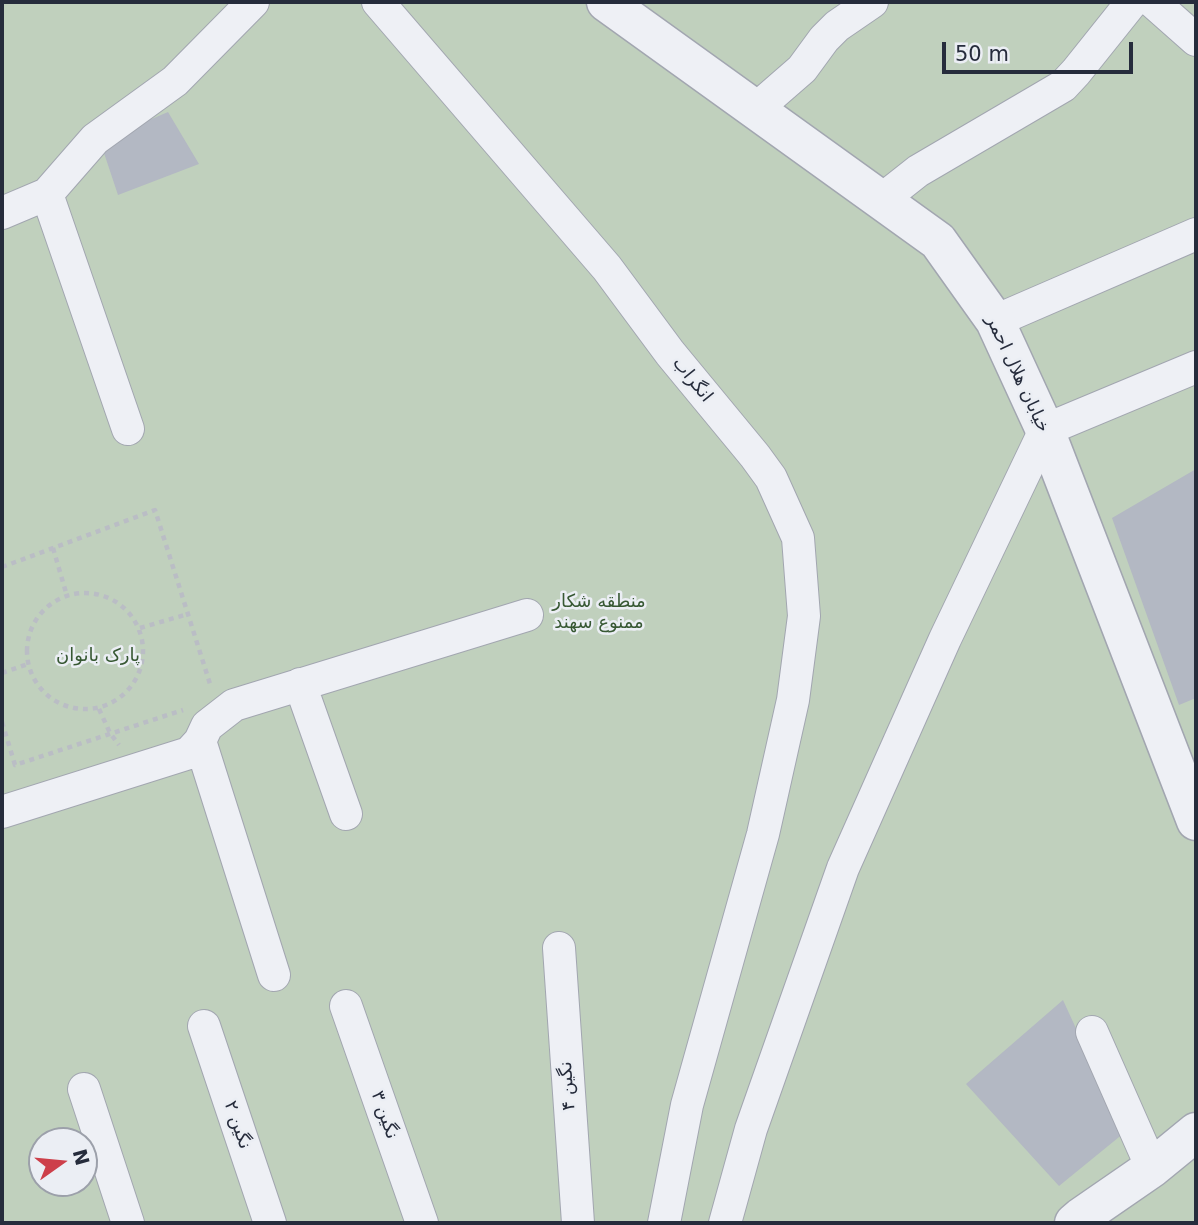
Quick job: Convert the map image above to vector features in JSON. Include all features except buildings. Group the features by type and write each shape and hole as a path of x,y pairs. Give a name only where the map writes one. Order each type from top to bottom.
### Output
{"street":[{"path":"2,213 47,194 95,139 174,81 253,2"},
{"name":"انگراب","path":"378,2 607,268 670,353 771,478 798,538 804,616 793,700 763,834 687,1105 664,1223"},
{"name":"خیابان هلال احمر","path":"606,2 938,242 995,321 1045,430 1196,821"},
{"path":"756,109 802,69 830,32 872,2"},
{"path":"880,201 918,171 1063,86 1136,2 1196,40"},
{"path":"47,194 128,429"},
{"path":"995,321 1196,234"},
{"path":"725,1223 751,1129 843,868 944,639 1045,430 1196,367"},
{"path":"2,812 189,753 200,741 207,726 234,705 527,615"},
{"path":"300,684 346,814"},
{"path":"200,741 274,975"},
{"name":"نگین ۴","path":"559,948 578,1223"},
{"name":"نگین ۳","path":"346,1006 422,1223"},
{"name":"نگین ۲","path":"204,1026 270,1223"},
{"path":"1092,1031 1152,1168"},
{"path":"84,1089 128,1223"},
{"path":"1074,1223 1152,1168 1196,1132"},
{"path":"1152,1168 1196,1158"}],"path":[{"path":"2,567 155,510 211,688"},
{"path":"53,548 67,596"},
{"path":"87,591 119,601 140,628 144,662 128,692 99,709 65,708 38,688 25,657 31,624 54,599 67,596 87,591"},
{"path":"140,628 188,614"},
{"path":"2,673 28,664"},
{"path":"2,722 15,765 192,708"},
{"path":"99,709 110,733 137,770"}],"green space":[{"name":"منطقه شکار ممنوع سهند","path":"2,2 1196,2 1196,1223 2,1223"}],"park label":[{"name":"پارک بانوان","path":"98,656"}]}
